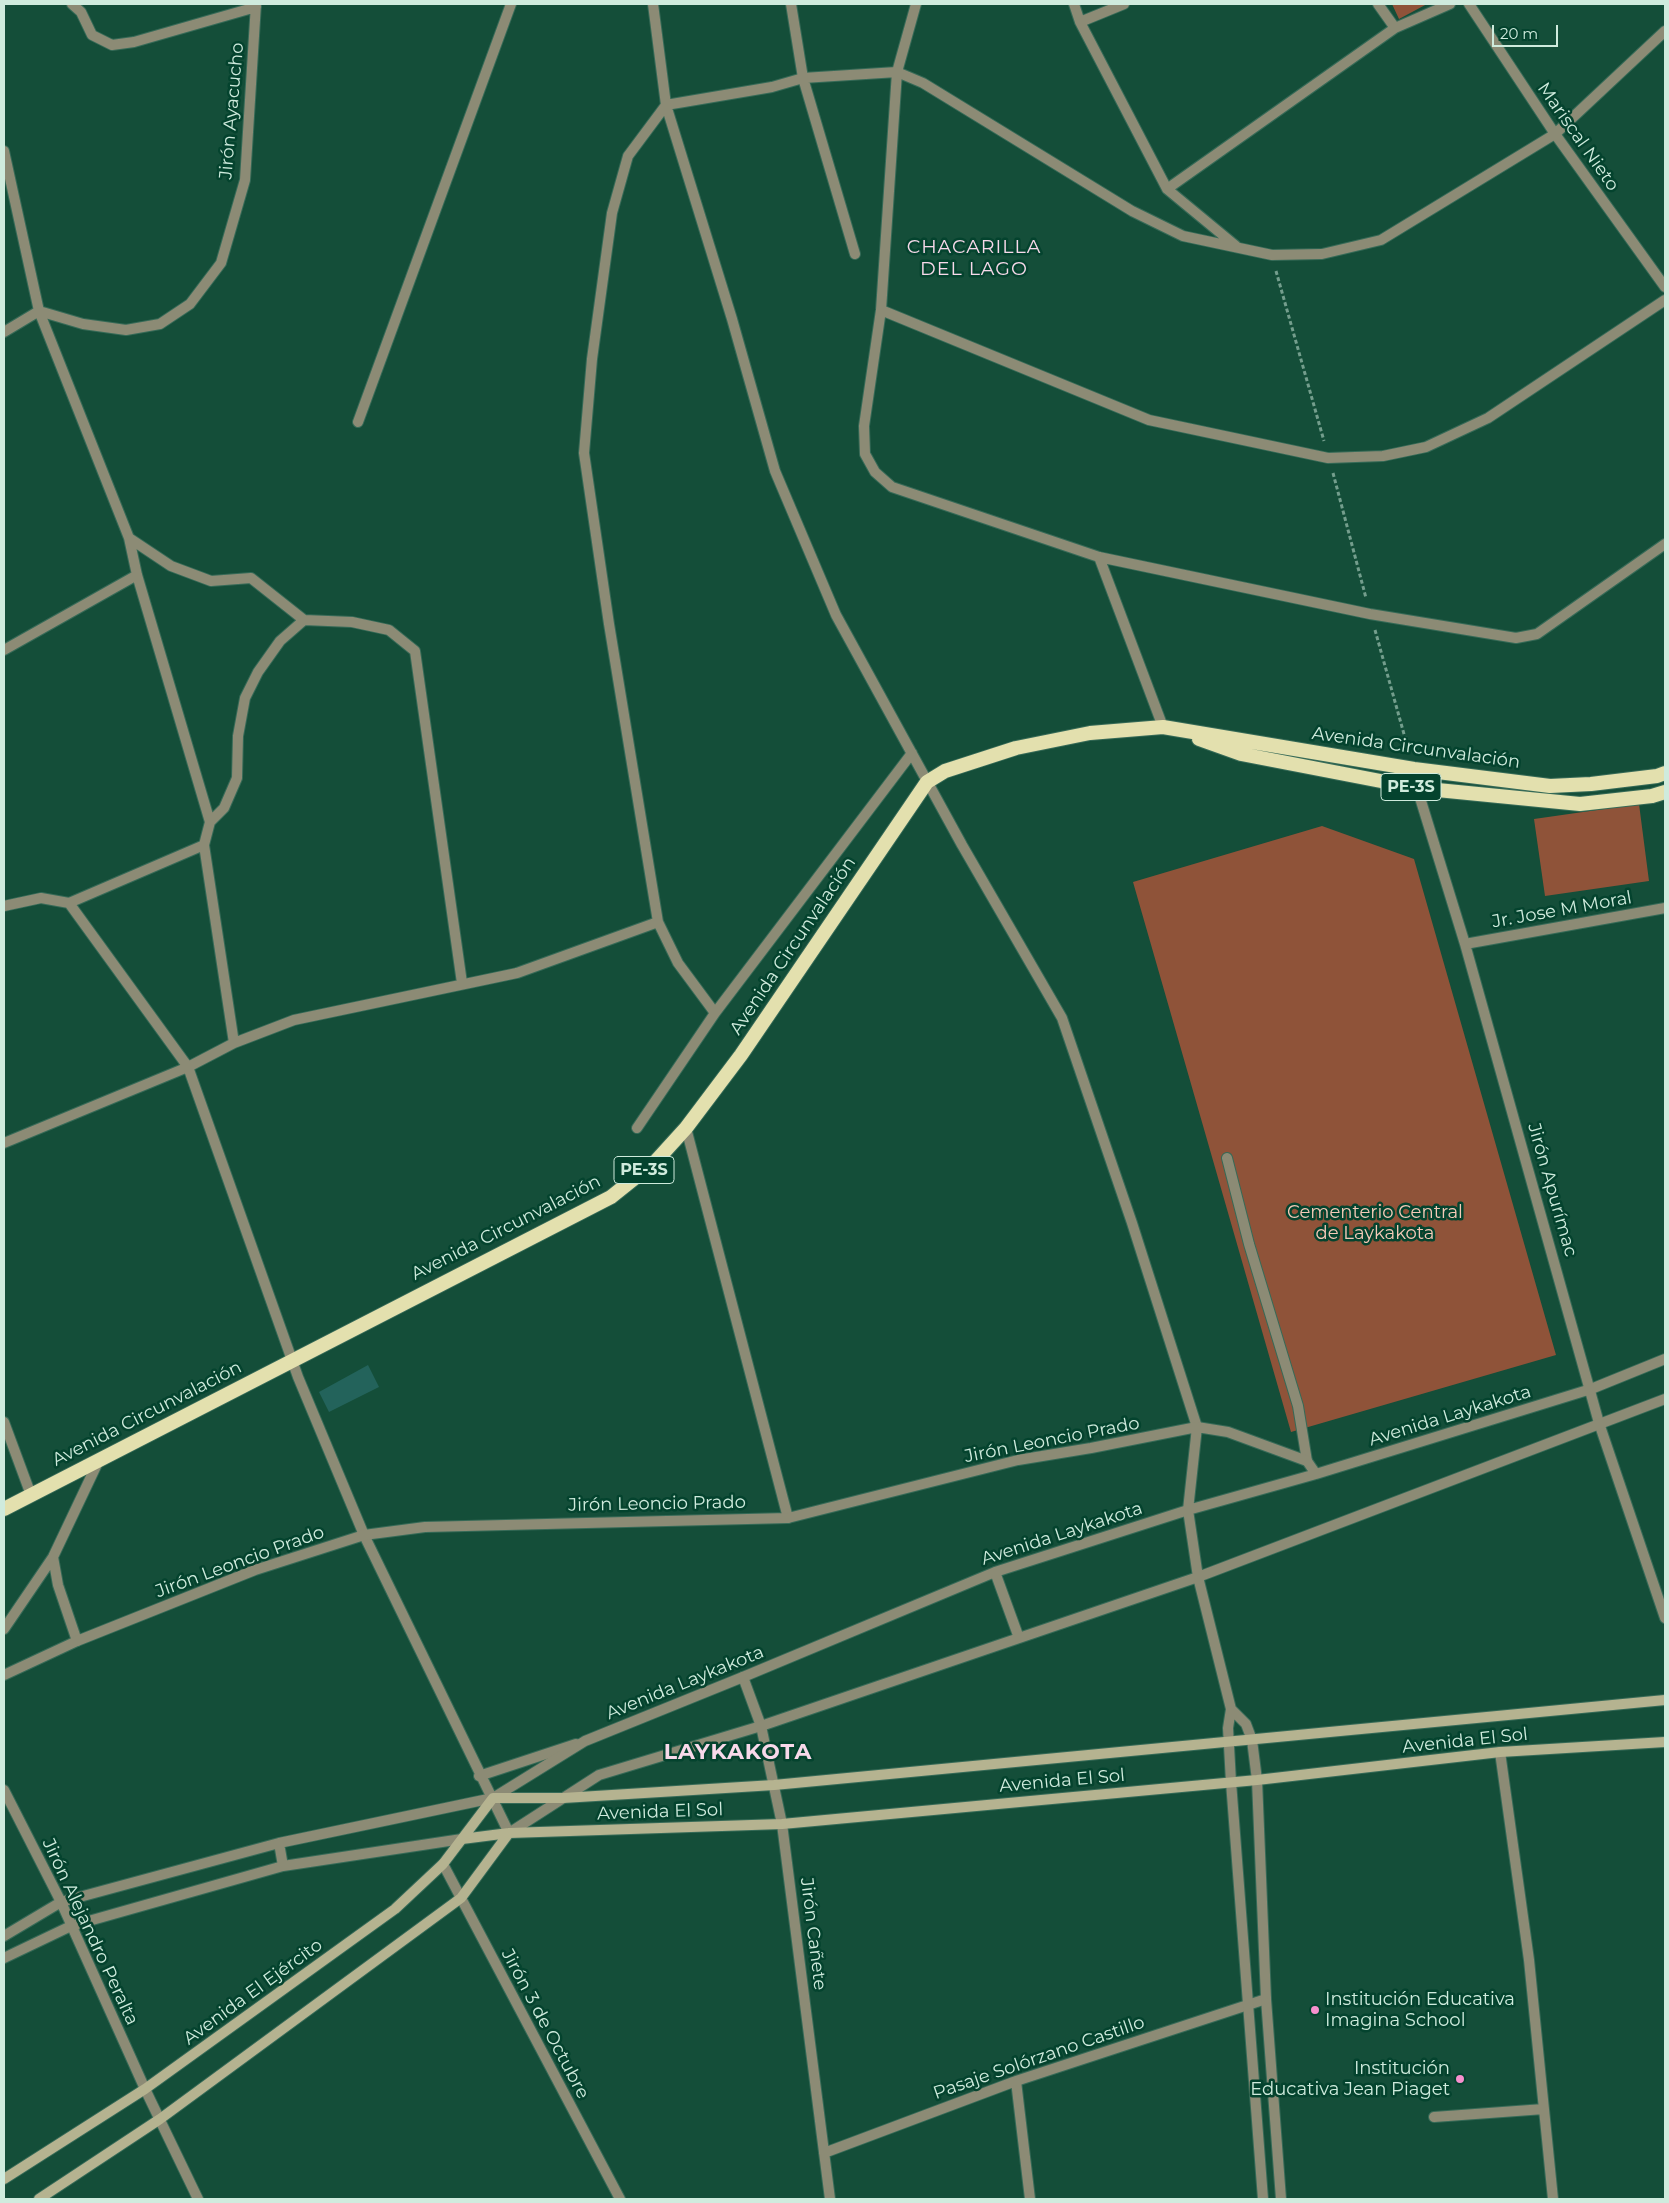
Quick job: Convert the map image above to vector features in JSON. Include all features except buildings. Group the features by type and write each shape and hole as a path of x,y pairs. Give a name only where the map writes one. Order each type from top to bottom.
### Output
{"highway":[{"name":"Avenida Circunvalación","path":"1163,726 1241,754 1418,788 1580,804 1652,796 1665,792"},
{"name":"Avenida Circunvalación","path":"4,1509 611,1197 656,1161 686,1128 741,1055 926,782 954,768 1016,748 1090,733 1163,726 1414,769 1550,786 1600,783 1657,776 1665,773"}],"main road":[{"name":"Avenida El Sol","path":"492,1798 563,1798 774,1785 1665,1700"},
{"name":"Avenida El Sol","path":"462,1840 509,1833 782,1824 1257,1780 1500,1752 1665,1742"},
{"name":"Avenida El Ejército","path":"4,2179 145,2089 395,1909 443,1864 492,1798"},
{"path":"39,2199 160,2119 461,1898 509,1833"}],"street":[{"path":"72,4 80,12 92,35 112,45 134,42 256,5"},
{"path":"358,422 511,4"},
{"path":"653,4 666,105 729,310 775,471 836,615 926,782 1062,1018 1132,1223 1197,1427 1188,1510 1198,1577 1231,1709 1228,1742 1250,2004 1263,2199"},
{"path":"791,4 803,78 855,254"},
{"path":"916,4 897,72 881,310 864,426 865,454 875,472 892,487 1099,557 1370,614 1516,638 1527,638 1537,634 1665,544"},
{"path":"1074,4 1080,22 1167,189 1238,249"},
{"path":"1080,22 1124,4"},
{"path":"1378,4 1395,28"},
{"path":"1167,189 1395,28 1450,4"},
{"name":"Mariscal Nieto","path":"1469,4 1555,134 1665,287"},
{"name":"Jirón Ayacucho","path":"39,311 83,324 126,330 160,324 190,304 221,263 244,180 256,5"},
{"path":"715,1013 678,963 658,922 609,624 584,454 592,359 612,214 628,156 666,105 772,87 803,78 897,72 923,83 1132,211 1183,236 1272,255 1322,254 1381,240 1555,134 1665,31"},
{"path":"4,151 39,311 129,538 137,575 210,822"},
{"path":"881,310 1149,420 1328,458 1383,456 1426,447 1488,418 1665,300"},
{"path":"4,332 39,311"},
{"path":"129,538 171,566 211,581 251,578 304,620 352,622 389,630 415,651 462,983"},
{"path":"1099,557 1163,726"},
{"path":"4,650 137,575"},
{"path":"234,1043 204,845 210,822 224,808 237,778 238,736 245,698 258,672 280,641 304,620"},
{"path":"637,1128 715,1013 912,753"},
{"name":"Jirón Apurímac","path":"1414,769 1591,1389 1599,1423 1665,1618"},
{"path":"4,906 41,898 69,903 204,845"},
{"path":"69,903 188,1068 292,1360 364,1536 509,1833 599,1775 761,1726 1198,1577 1665,1399"},
{"name":"Jr. Jose M Moral","path":"1465,944 1665,908"},
{"path":"4,1143 188,1068 234,1043 294,1020 462,983 517,973 658,922"},
{"path":"686,1128 788,1518"},
{"path":"1227,1158 1249,1244 1298,1406 1307,1461 1316,1474"},
{"name":"Avenida Laykakota","path":"4,1936 61,1902 279,1843 492,1798 584,1741 743,1678 995,1572 1188,1510 1316,1474 1591,1389 1665,1359"},
{"path":"4,1422 32,1495"},
{"name":"Jirón Leoncio Prado","path":"4,1676 77,1641 254,1570 364,1536 425,1527 788,1518 1018,1460 1197,1427 1228,1432 1307,1461"},
{"path":"4,1629 53,1558 99,1460"},
{"path":"53,1558 58,1585 77,1641"},
{"path":"995,1572 1018,1638"},
{"name":"Jirón Cañete","path":"743,1678 761,1726 782,1824 830,2199"},
{"path":"1231,1709 1246,1724 1252,1740 1257,1780 1266,1998 1281,2199"},
{"path":"480,1776 584,1741"},
{"path":"1500,1752 1528,1960 1553,2199"},
{"name":"Jirón Alejandro Peralta","path":"4,1790 61,1902 145,2089 198,2199"},
{"path":"4,1958 71,1926 283,1866 462,1840"},
{"path":"279,1843 283,1866"},
{"name":"Jirón 3 de Octubre","path":"443,1864 620,2199"},
{"name":"Pasaje Solórzano Castillo","path":"824,2153 1016,2081 1266,1998"},
{"path":"1016,2081 1030,2199"},
{"path":"1434,2117 1544,2109"}],"path":[{"path":"1272,255 1414,769"}],"green space":[{"path":"1392,4 1427,4 1399,19"},
{"path":"1639,804 1649,881 1545,896 1534,819"},
{"name":"Cementerio Central de Laykakota","path":"1322,826 1414,859 1556,1355 1291,1432 1133,882"}],"place":[{"name":"Institución Educativa Imagina School","path":"1315,2010"},
{"name":"Institución Educativa Jean Piaget","path":"1460,2079"}],"district":[{"name":"CHACARILLA DEL LAGO","path":"974,258"},
{"name":"LAYKAKOTA","path":"738,1753"}]}
